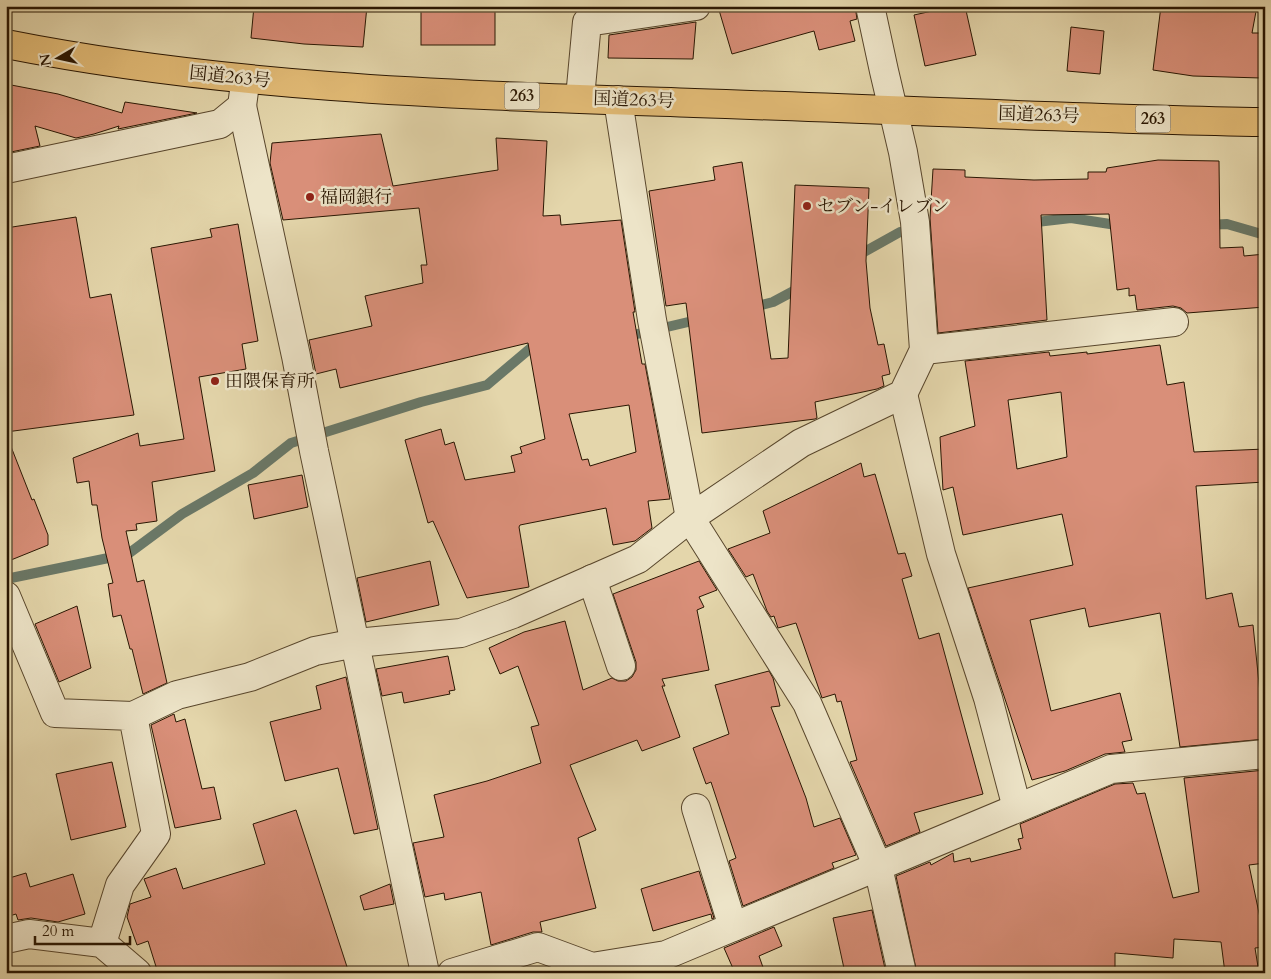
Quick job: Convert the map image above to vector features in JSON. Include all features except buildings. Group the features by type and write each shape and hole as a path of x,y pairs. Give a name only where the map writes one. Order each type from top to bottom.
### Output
{"highway":[{"name":"国道263号","path":"6,44 132,66 246,80 420,92 1265,122"}],"street":[{"path":"580,98 587,22 696,6"},
{"path":"7,599 55,713 133,716 177,695 250,677 315,651 356,643 461,633 513,614 638,559 690,518 801,443 902,394 924,350 916,231 903,152 870,6"},
{"path":"246,80 242,106 425,973"},
{"path":"618,100 654,332 690,518 807,703 878,867 902,973"},
{"path":"6,170 220,124 242,106"},
{"path":"924,350 1174,322"},
{"path":"902,394 941,554 988,698 1017,808"},
{"path":"592,579 621,666"},
{"path":"102,943 120,885 156,834 133,716"},
{"path":"452,973 538,947 593,970 666,955 1111,769 1265,754"},
{"path":"696,808 733,927"},
{"path":"6,939 30,934 102,943 137,973"}],"waterway":[{"path":"1028,223 1071,218 1123,226"},
{"path":"1207,225 1227,224 1265,235"},
{"path":"855,257 900,232 944,230"},
{"path":"750,308 773,302 803,286"},
{"path":"625,333 633,335 701,319"},
{"path":"6,579 128,554 182,514 253,473 291,443 421,402 487,385 539,341"}],"place":[{"name":"福岡銀行","path":"310,197"},
{"name":"セブン-イレブン","path":"807,206"},
{"name":"田隈保育所","path":"215,381"}]}
